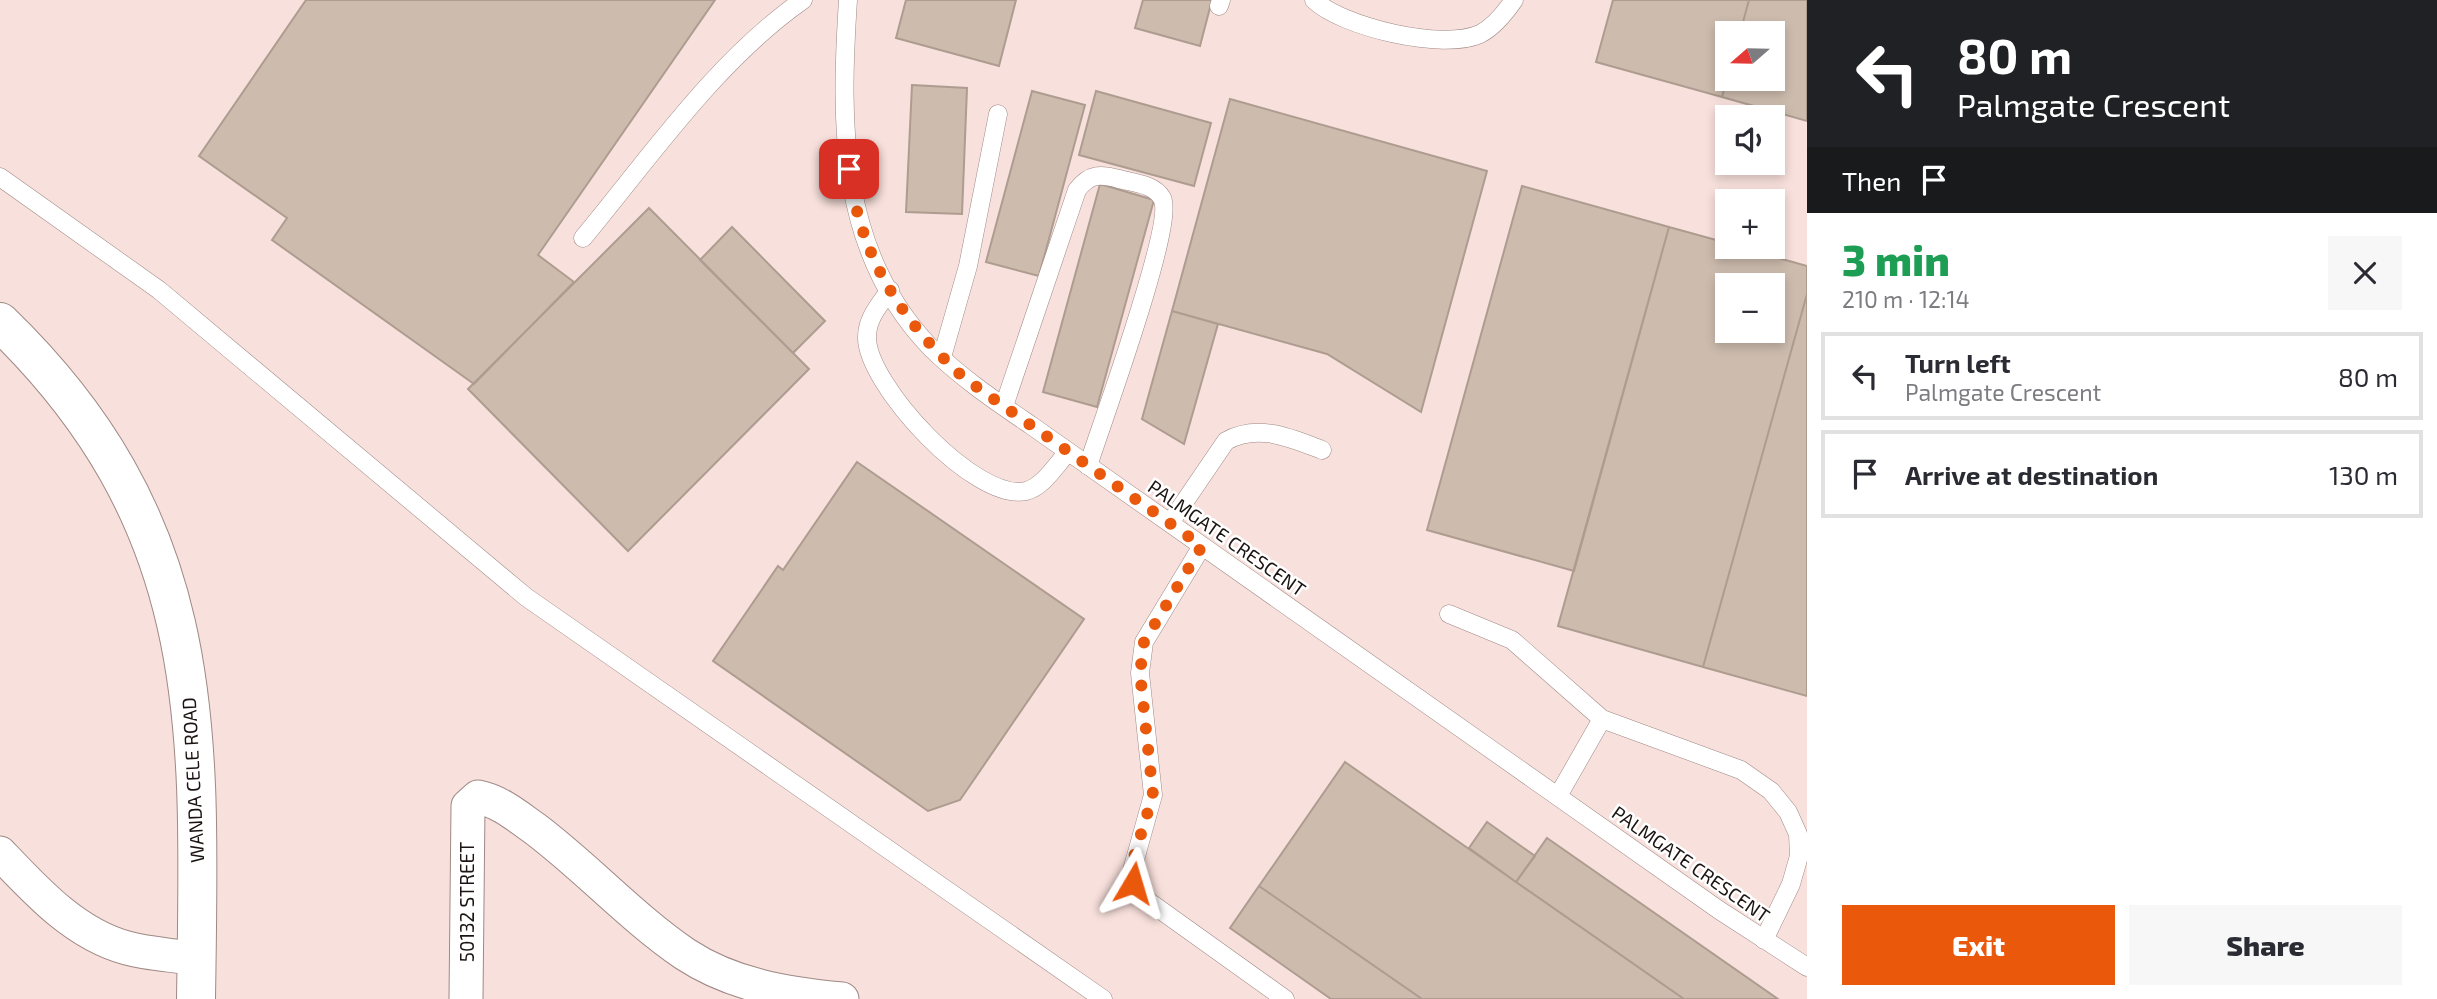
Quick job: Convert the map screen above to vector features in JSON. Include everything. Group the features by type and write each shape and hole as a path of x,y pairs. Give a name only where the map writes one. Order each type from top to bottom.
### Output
{"street":[{"name":"WANDA CELE ROAD","path":"0,321 65,391 96,433 134,502 155,549 174,608 194,726 198,807 195,999"},
{"name":"50132 STREET","path":"466,999 468,806 478,797 514,814 562,849 669,942 710,968 759,987 794,995 842,999"},
{"path":"0,853 69,918 95,936 128,948 196,959"}],"lane":[{"path":"583,237 727,68 766,29 803,0"},
{"name":"PALMGATE CRESCENT","path":"848,0 843,77 846,149 854,208 872,258 890,290 930,347 1004,406 1068,452 1764,940 1807,967"},
{"path":"1314,0 1328,12 1344,18 1438,40 1463,39 1480,34 1504,15 1514,0"},
{"path":"942,357 968,266 998,114"},
{"path":"1004,406 1077,190 1091,177 1100,174 1150,187 1162,198 1165,218 1148,281 1088,466"},
{"path":"0,177 159,290 558,621 1103,999"},
{"path":"890,290 871,316 867,334 871,359 900,405 952,459 992,485 1007,491 1024,491 1038,486 1068,452"},
{"path":"1170,523 1226,441 1239,434 1254,431 1272,433 1322,450"},
{"path":"1202,546 1144,642 1140,673 1153,795 1130,874 1141,896 1286,999"},
{"path":"1449,614 1512,640 1602,719 1741,771 1771,791 1788,812 1798,834 1799,856 1791,884 1764,940"},
{"path":"1558,796 1602,719"}],"building":[{"path":"306,0 715,0 538,255 574,282 474,384 272,240 287,218 199,156"},
{"path":"906,0 1016,0 999,66 896,38"},
{"path":"1143,0 1212,0 1200,46 1135,28"},
{"path":"1613,0 1749,0 1743,21 1715,21 1715,91 1724,91 1722,97 1596,62"},
{"path":"1749,0 1807,0 1807,121 1785,115 1785,105 1750,105 1722,97 1724,91 1785,91 1785,21 1743,21"},
{"path":"912,85 967,88 962,214 906,212"},
{"path":"1032,91 1085,105 1039,276 986,262"},
{"path":"1096,91 1211,123 1194,186 1079,155"},
{"path":"1230,99 1487,171 1421,412 1327,354 1172,311"},
{"path":"1100,184 1154,200 1097,407 1043,392"},
{"path":"1522,186 1669,227 1574,571 1427,530"},
{"path":"649,208 809,369 628,551 468,389"},
{"path":"732,227 825,321 793,353 700,260"},
{"path":"1669,227 1715,240 1715,259 1782,259 1807,266 1807,294 1703,667 1558,626"},
{"path":"1807,294 1807,696 1703,667"},
{"path":"1172,311 1218,324 1184,444 1142,419"},
{"path":"857,462 1084,619 960,800 928,811 713,661 778,566 783,570"},
{"path":"1345,762 1684,999 1422,999 1259,886"},
{"path":"1487,822 1535,856 1516,882 1469,848"},
{"path":"1547,838 1778,999 1684,999 1516,882"},
{"path":"1259,886 1422,999 1331,999 1230,928"}],"route":[{"path":"849,169 854,208 872,258 900,308 930,347 964,378 1202,546 1144,642 1140,673 1153,795 1133,860 1130,874 1133,883"}]}
